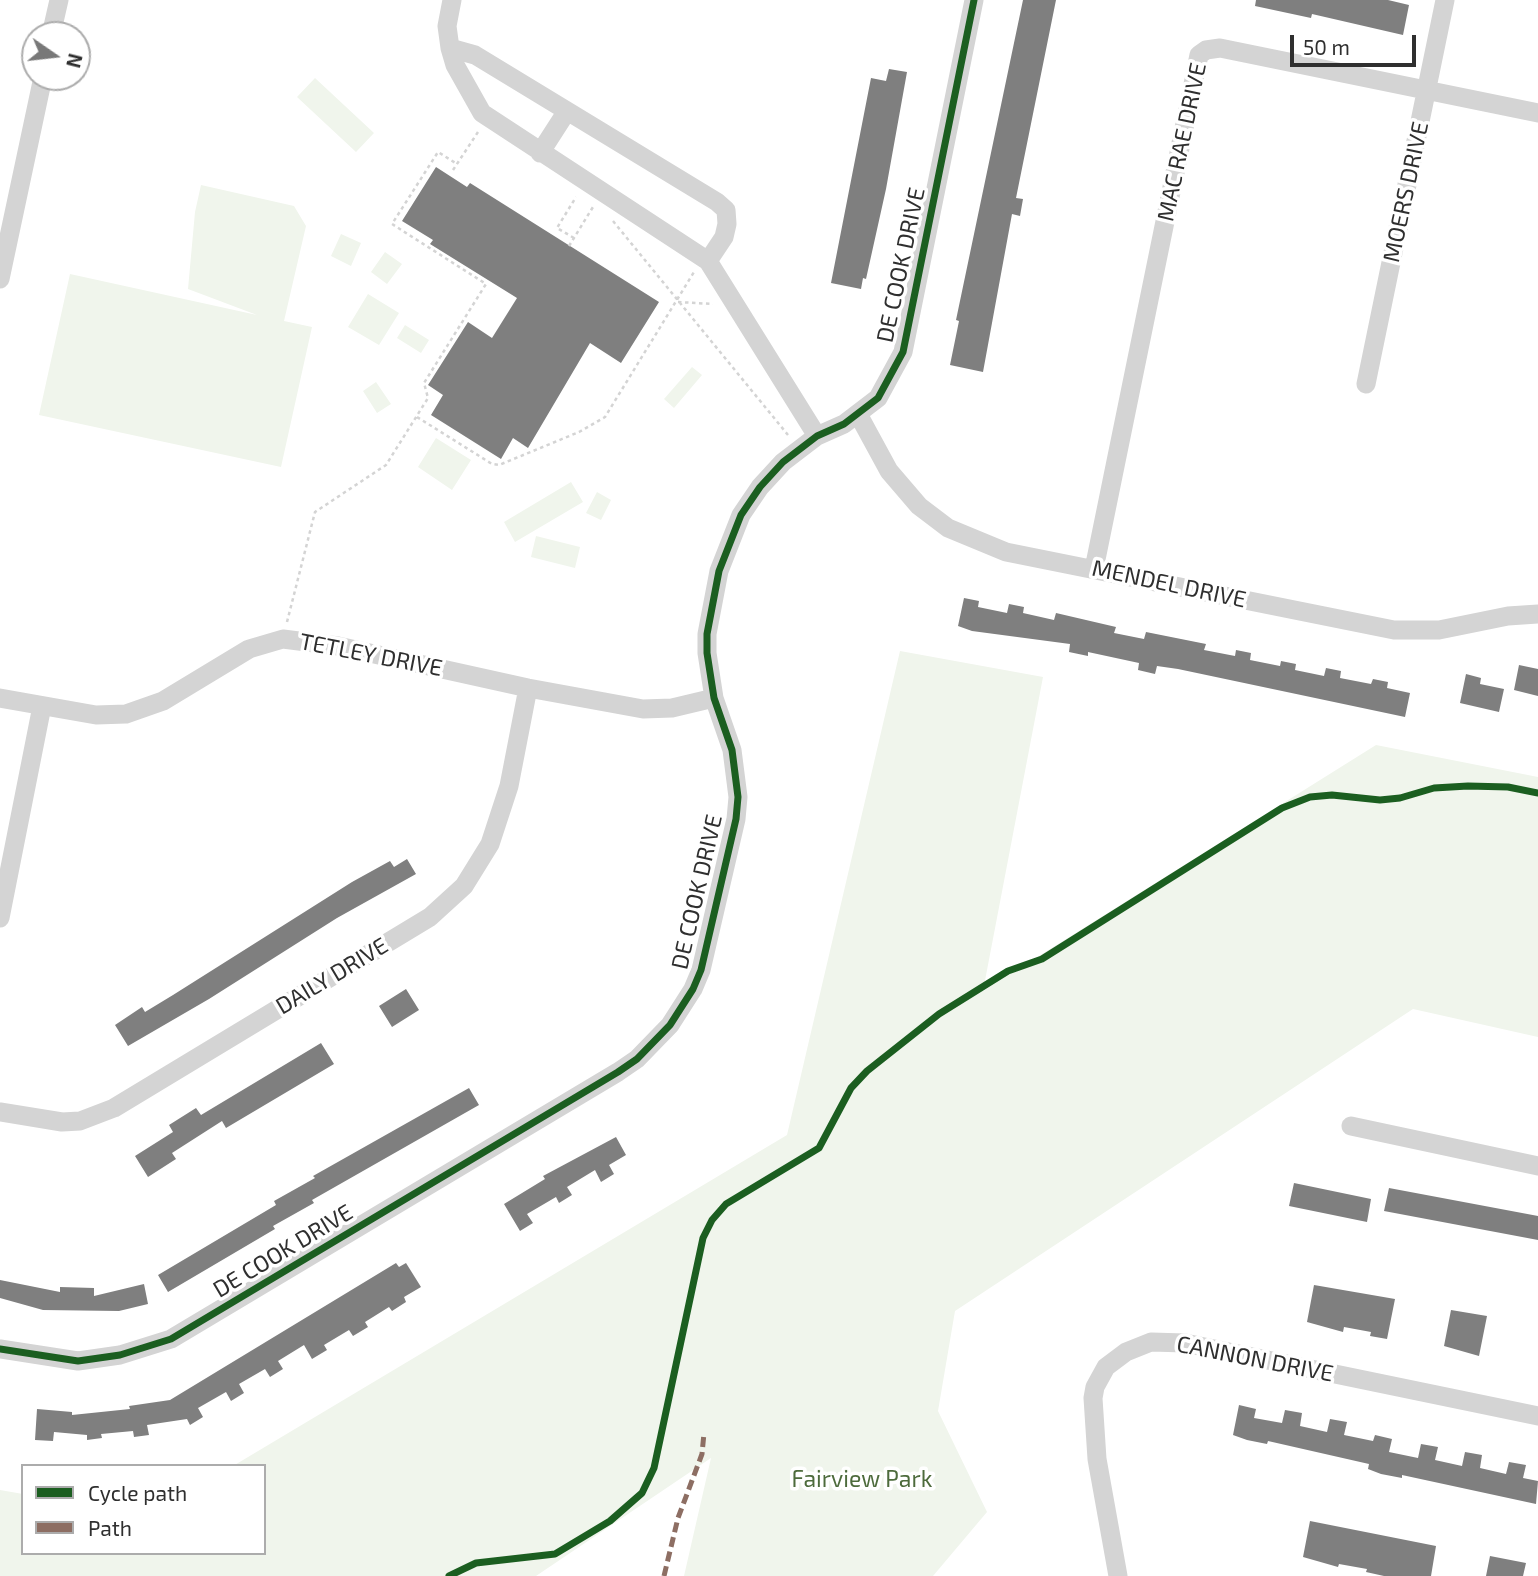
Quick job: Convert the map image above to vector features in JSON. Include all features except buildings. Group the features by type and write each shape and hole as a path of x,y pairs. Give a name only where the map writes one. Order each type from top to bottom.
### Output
{"street":[{"path":"54,21 59,0"},
{"path":"452,0 447,26 450,48 455,65 482,114 702,265 817,436"},
{"name":"DE COOK DRIVE","path":"0,1349 78,1361 120,1355 171,1339 637,1059 670,1025 693,989 701,970 732,842 738,797 732,750 714,698 707,634 716,582 741,515 760,487 783,462 817,436 858,414 878,398 903,352 974,0"},
{"name":"MOERS DRIVE","path":"1366,384 1445,0"},
{"path":"450,48 475,55 726,209 724,237 702,265"},
{"name":"MAC RAE DRIVE","path":"1094,569 1199,55 1206,50 1220,48 1538,113"},
{"path":"0,279 40,91"},
{"path":"540,153 567,111"},
{"name":"MENDEL DRIVE","path":"858,414 889,471 919,506 948,528 1006,552 1394,630 1438,630 1508,616 1538,614"},
{"name":"TETLEY DRIVE","path":"0,698 96,715 125,714 145,709 249,649 283,639 338,646 528,688 643,709 672,708 714,698"},
{"name":"DAILY DRIVE","path":"0,1112 62,1122 80,1121 114,1108 430,917 464,886 490,844 509,786 528,688"},
{"path":"0,919 42,706"},
{"path":"1351,1126 1538,1166"},
{"name":"CANNON DRIVE","path":"1118,1576 1097,1459 1093,1398 1095,1387 1105,1367 1126,1352 1159,1342 1207,1346 1538,1416"}],"path":[{"path":"453,170 478,131"},
{"path":"283,639 315,512 386,465 428,398 424,383 486,284 392,225 438,152 457,164"},
{"path":"574,238 557,228 577,194"},
{"path":"569,246 594,205"},
{"path":"614,217 615,224 677,302 788,435"},
{"path":"416,416 492,464 499,465 579,432 605,417 702,265"},
{"path":"677,302 720,304"}],"green space":[{"path":"315,78 374,133 356,152 297,97"},
{"path":"201,185 294,206 306,226 284,321 312,327 281,467 39,415 70,274 257,315 188,289 195,212"},
{"path":"341,234 361,243 351,266 331,256"},
{"path":"385,252 402,264 387,284 371,272"},
{"path":"368,294 399,313 379,345 348,327"},
{"path":"405,325 429,340 421,353 397,338"},
{"path":"692,367 702,375 674,408 664,399"},
{"path":"376,382 391,404 377,413 363,391"},
{"path":"436,438 471,460 452,490 418,467"},
{"path":"571,482 583,502 515,542 504,522"},
{"path":"597,492 611,500 601,520 586,513"},
{"path":"536,536 580,547 575,568 531,557"},
{"name":"Fairview Park","path":"900,651 1043,677 983,991 1376,745 1538,777 1538,1037 1413,1009 955,1311 938,1411 987,1512 933,1576 684,1576 711,1458 536,1576 0,1576 0,1490 21,1494 21,1555 266,1555 266,1464 236,1464 787,1135"}],"marked path":[{"path":"664,1576 678,1518 702,1454 704,1433"}],"cycle path":[{"path":"0,1349 78,1361 120,1355 171,1339 618,1072 637,1059 670,1025 693,989 701,970 736,819 738,797 732,750 714,698 707,653 707,634 719,571 741,515 760,487 783,462 817,436 844,424 878,398 903,352 974,0"},
{"path":"449,1576 476,1563 555,1554 610,1521 642,1493 654,1468 703,1238 712,1220 726,1204 819,1148 851,1088 867,1071 939,1014 1008,971 1042,959 1282,808 1310,797 1332,795 1380,800 1400,798 1434,788 1468,786 1508,787 1538,793"}]}
